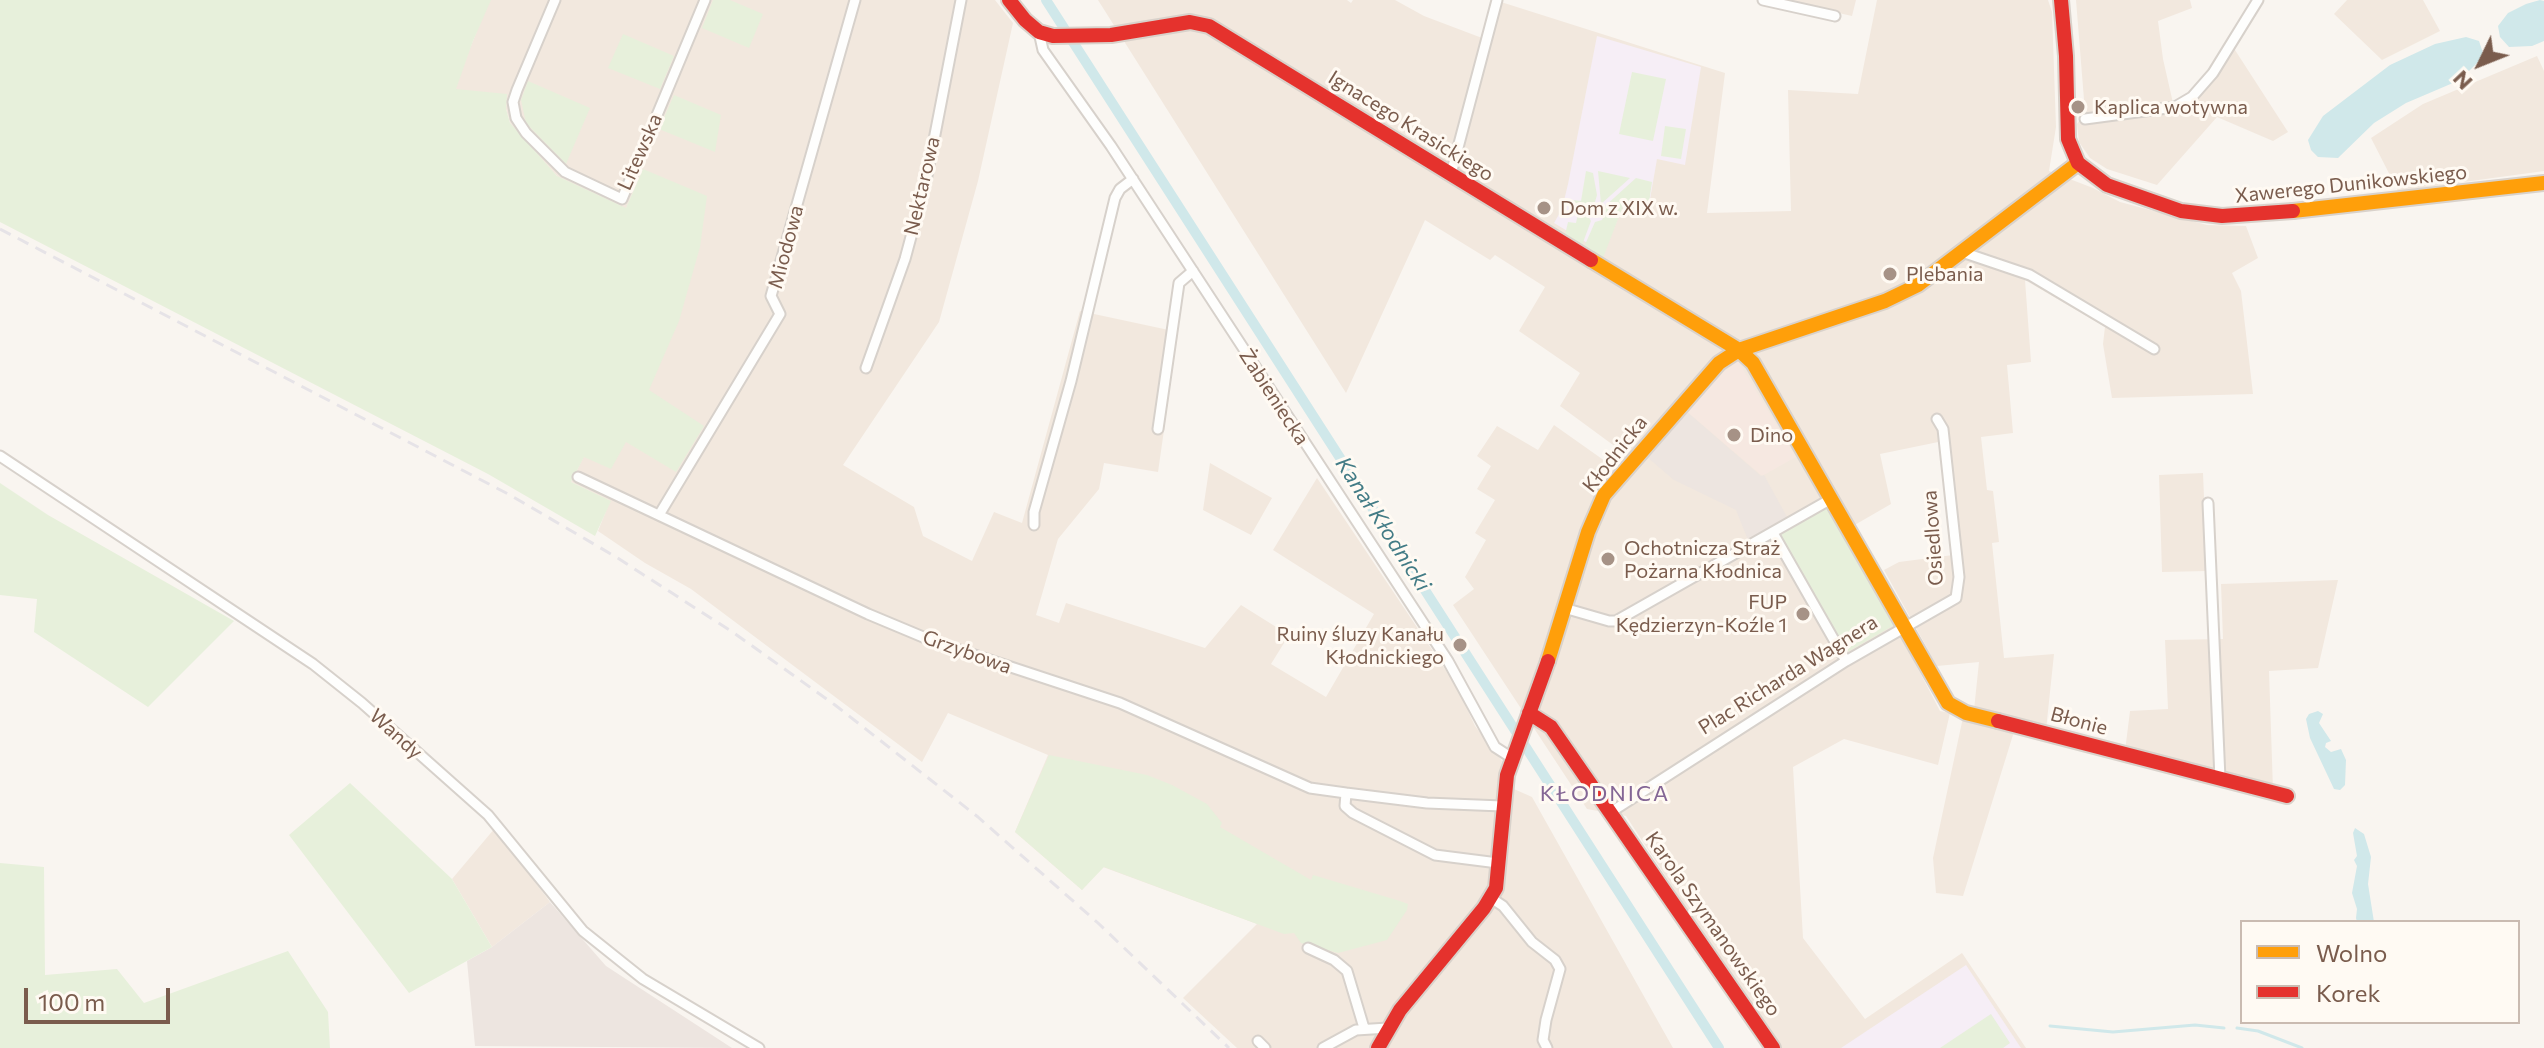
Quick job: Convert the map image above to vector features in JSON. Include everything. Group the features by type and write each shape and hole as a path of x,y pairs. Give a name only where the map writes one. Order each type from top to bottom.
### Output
{"street":[{"name":"Litewska","path":"555,0 513,102 516,118 526,133 565,172 622,199 705,0"},
{"name":"Miodowa","path":"659,515 780,314 771,296 855,0"},
{"name":"Nektarowa","path":"866,368 905,259 926,181 961,0"},
{"path":"1009,0 1025,20 1046,34"},
{"path":"1451,174 1497,0"},
{"path":"1763,0 1835,16"},
{"path":"2061,0 2068,139 2078,163"},
{"path":"2085,119 2175,107 2192,97 2213,73 2258,0"},
{"name":"Ignacego Krasickiego","path":"1046,34 1091,37 1141,32 1190,22 1209,26 1739,350"},
{"name":"Żabieniecka","path":"1046,34 1043,50 1133,179 1448,661 1495,747 1513,755"},
{"name":"Xawerego Dunikowskiego","path":"2078,163 2107,185 2172,208 2222,216 2278,215 2544,183"},
{"name":"Kłodnicka","path":"1378,1048 1388,1028 1421,983 1496,888 1502,806 1513,755 1588,532 1604,495 1634,457 1719,363 1739,350 1885,301 1931,276 2078,163"},
{"path":"1034,525 1034,512 1071,381 1115,198 1120,189 1133,179"},
{"path":"1962,252 2030,275 2154,349"},
{"path":"1158,429 1179,283 1193,271"},
{"path":"1564,608 1616,621 1831,499 1753,363 1739,350"},
{"name":"Osiedlowa","path":"1904,626 1956,598 1959,577 1943,429 1937,419"},
{"name":"Wandy","path":"0,456 313,664 362,703 488,815 583,931 643,979 759,1048"},
{"name":"Grzybowa","path":"578,477 868,614 935,642 1151,715 1310,788 1427,803 1502,806"},
{"name":"Plac Richarda Wagnera","path":"1611,812 1904,626 1831,499"},
{"path":"2208,503 2220,779"},
{"path":"1773,533 1846,661"},
{"name":"Błonie","path":"1904,626 1948,703 1966,713 2287,796"},
{"name":"Karola Szymanowskiego","path":"1529,713 1551,727 1773,1048"},
{"path":"1346,793 1345,806 1353,813 1435,855 1498,863"},
{"path":"1491,898 1503,906 1532,942 1555,960 1560,969 1546,1020 1543,1040 1547,1048"},
{"path":"1308,948 1334,960 1347,971 1364,1028"},
{"path":"1323,1048 1364,1028 1388,1028"}],"shaded area":[{"path":"489,0 995,0 1013,23 978,181 939,322 843,465 914,507 923,536 972,561 994,512 1022,523 1080,311 1178,332 1158,472 1104,463 1099,489 1058,539 1036,615 1059,623 1066,603 1205,648 1241,605 1289,635 1271,664 1326,697 1374,614 1273,550 1317,478 1457,687 1475,726 1502,761 1498,782 1532,797 1673,1048 1237,1048 1183,998 1257,924 1103,867 1082,890 1015,832 1048,755 948,713 922,762 691,589 598,531 610,501 571,482 584,456 647,391 643,169 626,209 558,177 518,135 506,109 454,89"},
{"path":"1098,0 1347,0 1351,3 1353,0 1395,0 1424,16 1490,41 1501,2 1725,73 1707,213 1791,211 1788,90 1858,94 1877,0 2048,0 2052,12 2056,127 2049,171 2120,202 2207,225 2246,226 2258,258 2232,273 2241,291 2253,394 2112,398 2103,344 2105,327 2025,280 2031,362 2007,365 2013,433 1981,437 1987,490 1993,491 1999,542 1992,543 2004,658 2054,654 2046,730 2017,722 1963,896 1936,893 1933,858 1965,708 1974,710 1979,662 1937,666 1884,570 1899,562 1961,554 1948,440 1880,454 1891,504 1846,530 1940,711 1950,713 1938,765 1844,739 1793,767 1803,938 1865,1019 1962,953 2026,1048 1778,1048 1626,816 1587,809 1453,605 1474,589 1465,577 1486,540 1475,533 1495,500 1477,489 1491,466 1477,456 1497,426 1538,450 1554,425 1612,466 1624,453 1560,406 1580,373 1519,331 1545,287 1495,255 1490,260 1425,220 1346,393"},
{"path":"1781,0 1856,0 1852,16"},
{"path":"2076,0 2190,0 2192,8 2158,21 2173,103 2201,85 2228,43 2288,132 2273,141 2217,117 2157,185 2107,169 2090,158 2079,142 2077,124 2085,112"},
{"path":"2347,0 2423,0 2440,31 2382,60 2334,14"},
{"path":"1597,36 1701,67 1685,165 1657,159 1648,211 1623,206 1604,253 1554,223 1562,209 1568,184"},
{"path":"2537,56 2544,71 2544,171 2398,191 2371,138 2423,104"},
{"path":"1738,361 1796,457 1762,476 1686,411 1718,376"},
{"path":"1686,411 1761,476 1764,475 1787,517 1748,540 1736,510 1674,480 1646,456"},
{"path":"1210,463 1272,498 1251,535 1203,510"},
{"path":"2203,473 2207,571 2162,572 2159,475"},
{"path":"2338,580 2318,668 2269,671 2273,790 2125,751 2130,711 2168,709 2165,640 2223,639 2221,584"},
{"path":"495,828 550,902 492,947 452,879"},
{"path":"550,902 606,966 732,1048 475,1046 467,961 492,947"},
{"path":"1966,965 2021,1048 1841,1048"}],"green space":[{"path":"0,0 491,0 456,89 507,94 506,109 510,123 557,176 626,208 643,169 707,196 700,247 679,321 649,390 704,426 676,472 626,442 611,469 584,457 571,482 611,501 595,536 488,474 0,222"},
{"path":"713,0 730,0 763,14 749,48 702,28"},
{"path":"623,34 674,56 660,89 608,68"},
{"path":"1632,72 1666,79 1653,141 1619,134"},
{"path":"528,81 590,108 566,164 526,123 521,100"},
{"path":"674,95 721,115 715,152 659,129"},
{"path":"1665,126 1686,129 1681,159 1661,156"},
{"path":"1586,171 1593,173 1597,195 1595,202 1587,207 1586,213 1591,221 1582,245 1565,235 1568,222 1576,223 1579,209 1572,207 1573,200 1581,201"},
{"path":"1598,171 1630,178 1601,204"},
{"path":"1636,178 1652,182 1648,210 1623,206 1603,258 1584,247 1595,222 1604,216 1604,207"},
{"path":"0,483 48,515 234,621 148,707 34,632 37,599 0,595"},
{"path":"1825,508 1831,510 1896,624 1846,653 1779,534"},
{"path":"1049,755 1147,775 1172,785 1207,804 1222,823 1220,827 1311,880 1313,875 1400,901 1408,904 1407,910 1387,940 1338,953 1301,943 1294,933 1284,934 1104,867 1082,890 1015,832"},
{"path":"350,783 452,879 492,947 409,993 289,835"},
{"path":"0,863 44,867 45,975 117,969 144,1003 288,951 328,1012 330,1048 0,1048"},
{"path":"1991,1014 2010,1043 2003,1048 1940,1048"}],"water":[{"path":"2544,1 2544,41 2532,46 2509,47 2500,37 2498,26 2508,13"},
{"path":"2466,37 2479,41 2484,56 2460,80 2406,103 2374,123 2338,158 2318,157 2311,150 2308,140 2323,116 2390,65 2435,44"},
{"path":"2318,711 2323,714 2319,723 2331,741 2325,747 2331,752 2341,749 2346,760 2345,785 2340,790 2334,789 2310,738 2306,719 2309,714"},
{"path":"2355,828 2364,834 2371,857 2368,884 2374,920 2356,918 2357,909 2352,893 2357,866 2354,860 2357,856"}],"waterway":[{"name":"Kanał Kłodnicki","path":"1046,0 1719,1048"},
{"path":"2050,1026 2113,1032 2195,1025 2224,1028"},
{"path":"2237,1028 2258,1031 2302,1048"}],"railway":[{"path":"0,229 510,495 616,557 734,633 835,705 978,817 1098,923 1229,1048"}],"traffic: slow":[{"path":"1548,661 1588,532 1604,495 1719,363 1739,350 1885,301 1918,285 2078,163"},
{"path":"2293,211 2544,183"},
{"path":"1591,260 1739,350 1753,363 1948,703 1966,713 1998,721"}],"traffic: jam":[{"path":"1009,0 1039,32 1053,36 1111,35 1190,22 1209,26 1591,260"},
{"path":"2061,0 2068,139 2078,163 2107,185 2181,211 2222,216 2293,211"},
{"path":"1378,1048 1400,1010 1484,908 1496,888 1507,775 1548,661"},
{"path":"1529,713 1551,727 1773,1048"},
{"path":"1998,721 2287,796"}],"place":[{"name":"Kaplica wotywna","path":"2078,107"},
{"name":"Dom z XIX w.","path":"1544,208"},
{"name":"Plebania","path":"1890,274"},
{"name":"Dino","path":"1734,435"},
{"name":"Ochotnicza Straż Pożarna Kłodnica","path":"1608,559"},
{"name":"FUP Kędzierzyn-Koźle 1","path":"1803,614"},
{"name":"Ruiny śluzy Kanału Kłodnickiego","path":"1460,645"}],"district":[{"name":"KŁODNICA","path":"1605,794"}]}
